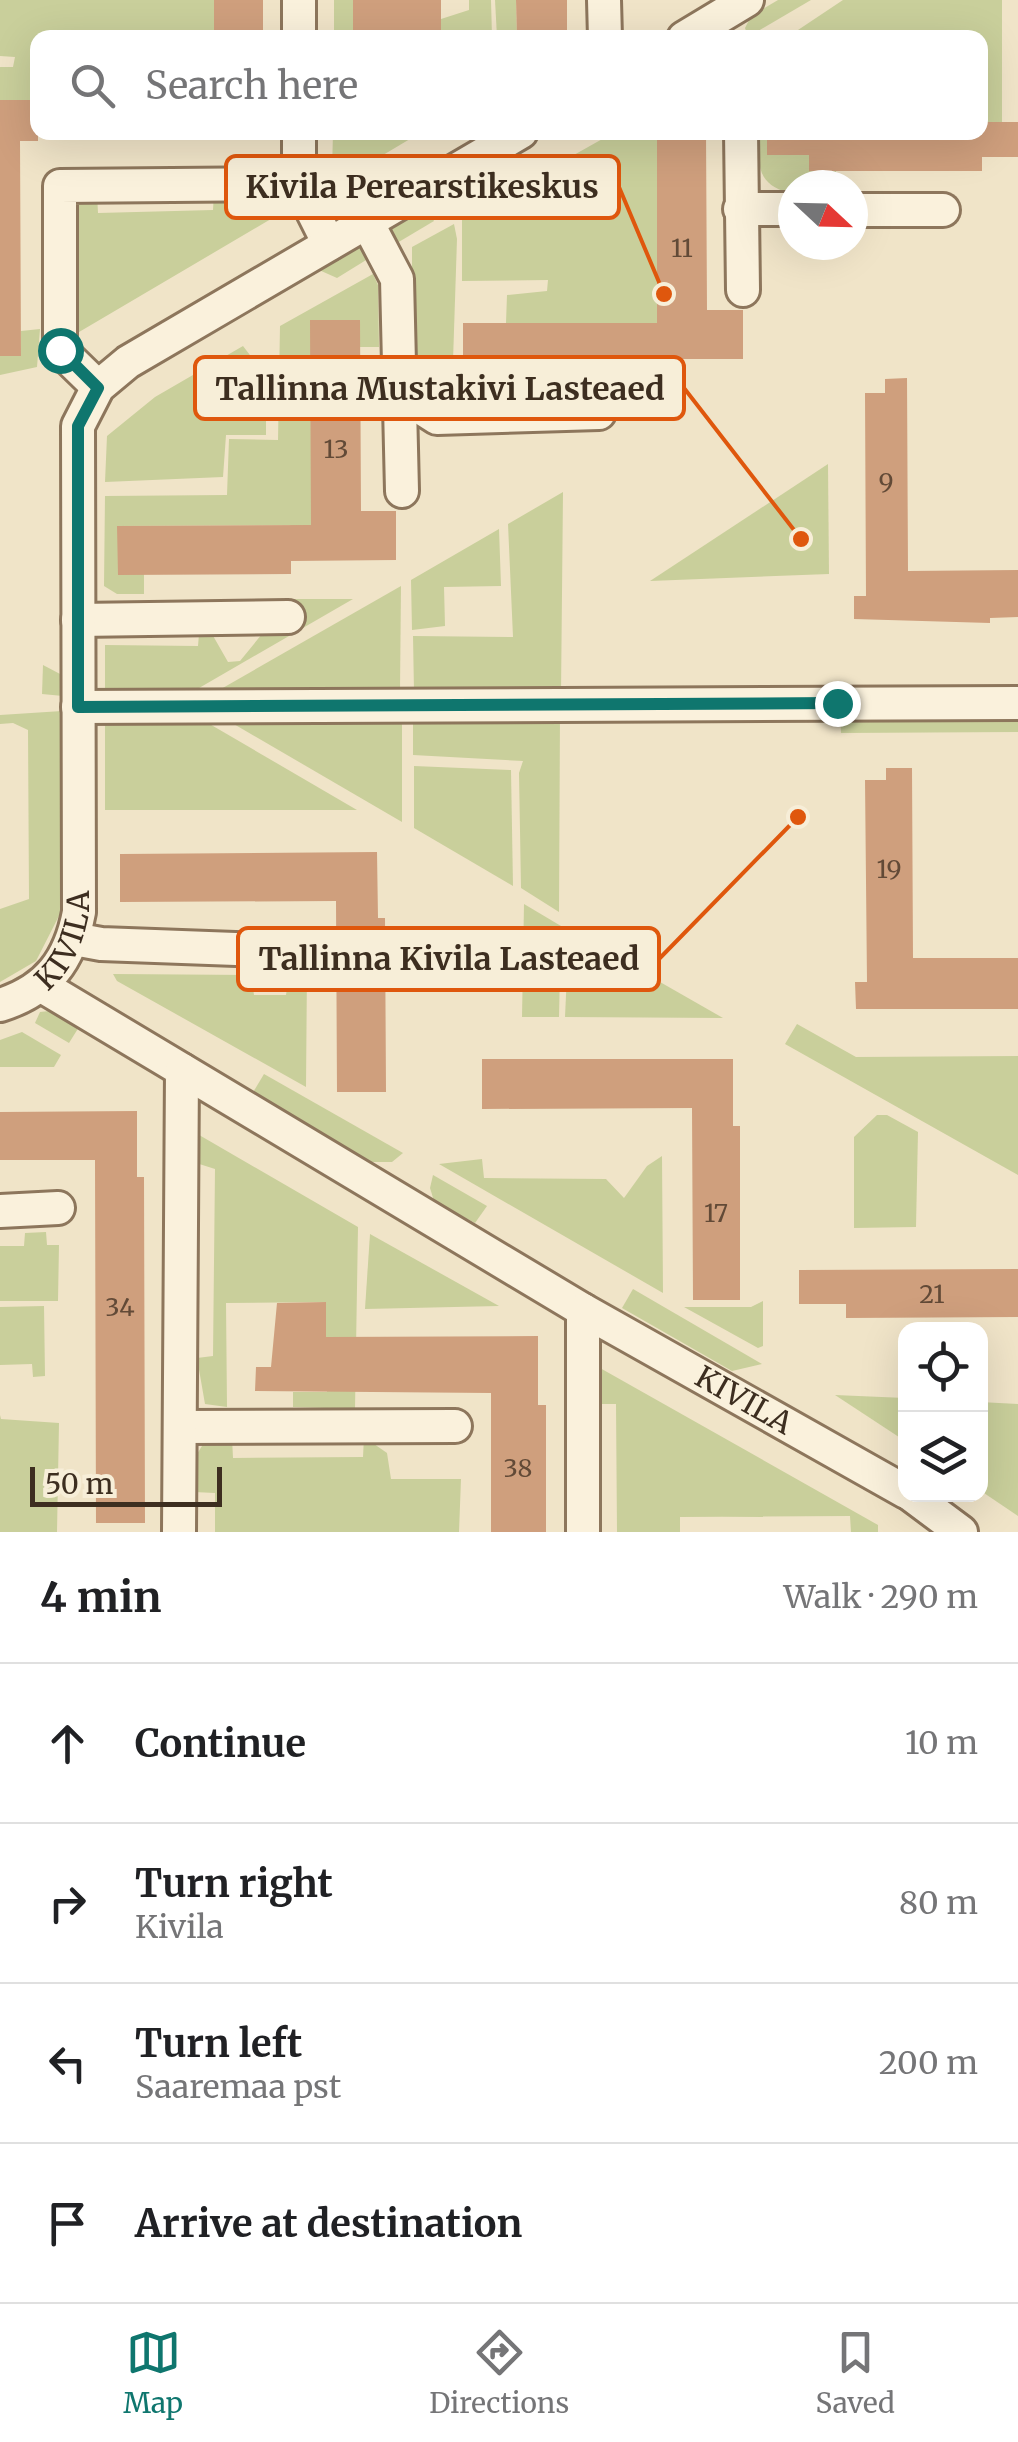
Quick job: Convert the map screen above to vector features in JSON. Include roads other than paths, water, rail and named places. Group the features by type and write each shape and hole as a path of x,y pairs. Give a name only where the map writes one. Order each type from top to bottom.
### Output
{"street":[{"path":"299,0 299,30"},
{"path":"604,0 605,30"},
{"path":"704,30 734,18"},
{"path":"299,140 299,184 329,244"},
{"name":"KIVILA","path":"506,140 128,362 98,388 78,426 79,912 74,939 60,967 42,986 583,1310 898,1487"},
{"path":"740,140 743,290"},
{"path":"98,388 60,350 60,186 299,184"},
{"path":"740,209 778,210"},
{"path":"868,210 943,210"},
{"path":"367,222 397,279 402,491"},
{"path":"401,395 437,418 599,414"},
{"path":"78,620 288,617"},
{"path":"78,707 1018,703"},
{"path":"74,939 101,944 292,951"},
{"path":"0,1005 42,986"},
{"path":"179,1532 182,1070"},
{"path":"0,1212 58,1208"},
{"path":"583,1310 583,1532"},
{"path":"180,1427 455,1426"},
{"name":"KIVILA","path":"920,1502 961,1532"}],"place":[{"name":"Kivila Perearstikeskus","path":"664,294"},
{"name":"Tallinna Mustakivi Lasteaed","path":"801,539"},
{"name":"Tallinna Kivila Lasteaed","path":"798,817"}]}
